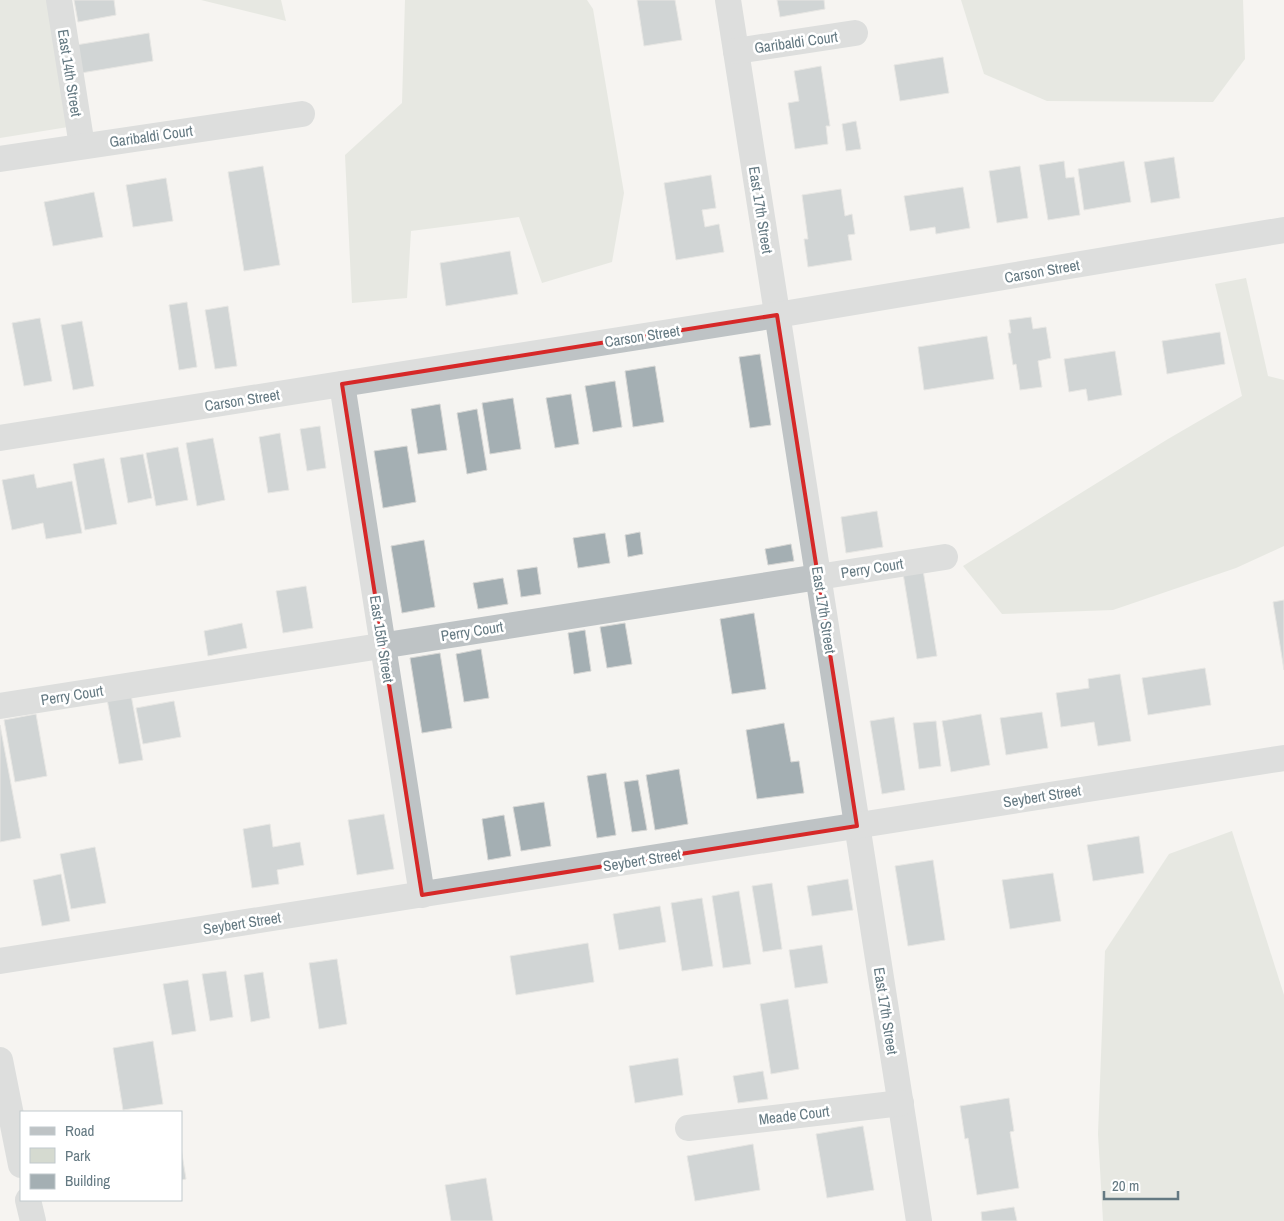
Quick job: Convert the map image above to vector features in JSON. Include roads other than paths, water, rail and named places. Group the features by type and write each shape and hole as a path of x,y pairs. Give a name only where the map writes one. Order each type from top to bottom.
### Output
{"street":[{"name":"East 14th Street","path":"59,0 82,146"},
{"name":"East 17th Street","path":"728,0 919,1221"},
{"name":"Garibaldi Court","path":"736,50 855,33"},
{"name":"Garibaldi Court","path":"0,159 302,114"},
{"name":"Carson Street","path":"0,438 777,315 1284,230"},
{"name":"East 15th Street","path":"342,384 422,894"},
{"name":"Perry Court","path":"0,706 945,557"},
{"name":"Seybert Street","path":"0,962 1284,758"},
{"path":"0,1060 20,1160"},
{"name":"Meade Court","path":"688,1128 900,1103"},
{"path":"28,1201 32,1221"}]}
